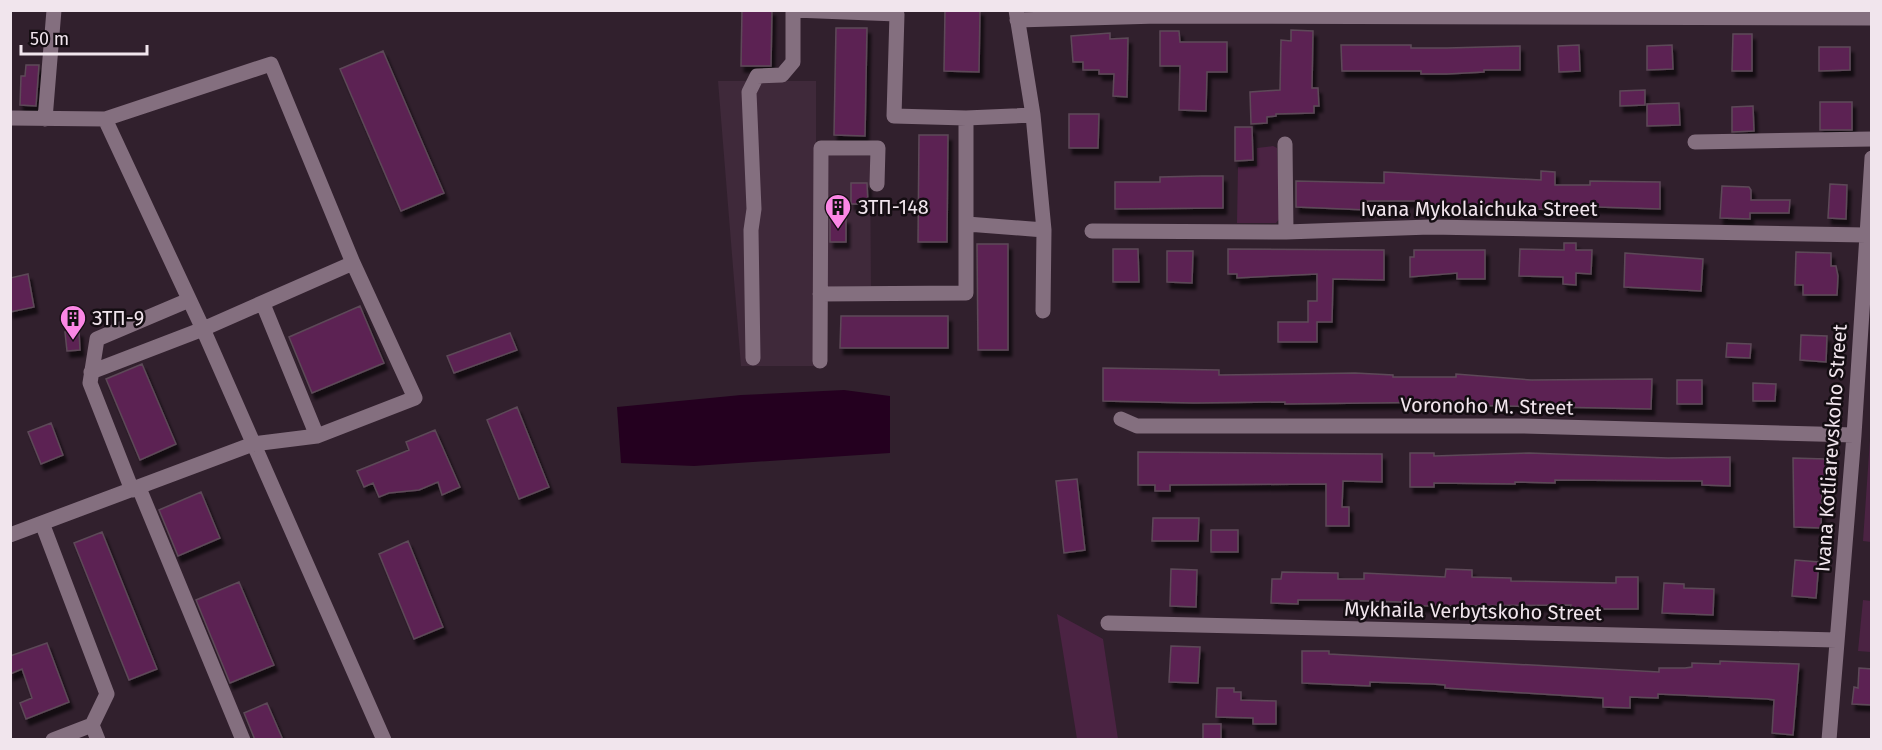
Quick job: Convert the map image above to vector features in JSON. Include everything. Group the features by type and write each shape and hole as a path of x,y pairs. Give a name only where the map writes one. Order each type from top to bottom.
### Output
{"street":[{"path":"45,119 54,10"},
{"path":"753,358 752,230 754,209 749,92 757,76 782,75 793,62 794,10 897,14 894,116 966,118 1033,115"},
{"path":"1043,311 1044,230 1033,115 1017,15 1872,18"},
{"path":"10,118 105,119 271,64 353,263 415,398 316,436 254,444 10,535"},
{"path":"820,294 966,293 966,118"},
{"path":"105,119 203,329 384,740"},
{"path":"1695,142 1872,139"},
{"path":"1285,144 1286,232"},
{"path":"820,361 821,148 878,148 877,183"},
{"name":"Ivana Kotliarevskoho Street","path":"1829,740 1854,435 1872,158"},
{"path":"967,224 1044,230"},
{"name":"Ivana Mykolaichuka Street","path":"1092,231 1286,232 1430,227 1866,235"},
{"path":"92,372 263,304 353,263"},
{"path":"189,300 97,339 90,383 243,740"},
{"path":"263,304 316,436"},
{"name":"Voronoho M. Street","path":"1121,419 1137,426 1523,426 1854,435"},
{"path":"42,523 107,694 95,732 53,740"},
{"name":"Mykhaila Verbytskoho Street","path":"1108,623 1837,640"}],"shaded area":[{"path":"718,81 816,81 816,155 870,156 871,286 827,287 827,366 741,366"},
{"path":"1273,146 1277,148 1280,218 1276,223 1237,223 1238,167 1257,166 1257,148"},
{"path":"844,390 890,396 890,453 694,466 621,463 617,407 741,395"},
{"path":"1871,425 1871,542 1863,541"},
{"path":"1863,600 1871,601 1871,652 1858,651"},
{"path":"1057,614 1103,639 1118,739 1077,739"}],"building":[{"path":"742,10 772,10 771,66 741,66"},
{"path":"945,10 980,10 979,72 944,71"},
{"path":"836,28 867,28 865,136 834,135"},
{"path":"1291,30 1313,31 1312,88 1318,88 1319,106 1314,106 1314,113 1276,114 1276,116 1267,117 1267,123 1251,124 1250,92 1280,90 1281,40 1291,41"},
{"path":"1160,31 1179,31 1180,42 1227,42 1227,72 1207,72 1206,111 1179,110 1180,66 1160,66"},
{"path":"1110,33 1110,39 1128,38 1127,97 1113,96 1114,74 1099,74 1099,70 1083,70 1083,62 1073,62 1071,36"},
{"path":"1733,34 1752,34 1752,71 1732,71"},
{"path":"1341,45 1411,45 1411,48 1520,46 1520,70 1484,70 1484,72 1447,74 1421,74 1421,71 1342,71"},
{"path":"1579,45 1580,71 1559,72 1558,46"},
{"path":"1672,45 1673,69 1647,70 1647,46"},
{"path":"1819,47 1850,47 1850,70 1819,71"},
{"path":"383,51 444,193 401,211 340,69"},
{"path":"26,65 39,65 36,106 20,105 21,76 25,76"},
{"path":"1645,90 1645,105 1620,106 1620,91"},
{"path":"1820,102 1852,102 1852,130 1820,130"},
{"path":"1679,103 1680,125 1647,126 1647,104"},
{"path":"1753,106 1754,131 1732,132 1732,107"},
{"path":"1069,114 1099,114 1098,148 1069,148"},
{"path":"1235,127 1252,127 1253,160 1235,161"},
{"path":"919,135 948,135 947,242 918,242"},
{"path":"1541,171 1555,172 1555,185 1590,185 1590,181 1660,182 1660,209 1566,206 1566,210 1498,208 1498,205 1419,205 1419,201 1367,201 1367,210 1296,207 1296,181 1384,183 1384,172 1541,180"},
{"path":"1223,176 1223,208 1115,209 1115,182 1160,182 1160,177"},
{"path":"851,183 867,183 868,204 851,204"},
{"path":"1830,184 1847,185 1846,219 1828,218"},
{"path":"1722,186 1749,187 1751,200 1790,200 1789,213 1750,213 1750,219 1720,218"},
{"name":"ЗТП-148","path":"830,218 846,218 846,242 830,242"},
{"path":"1564,243 1576,243 1576,250 1592,250 1591,274 1576,273 1576,285 1563,284 1563,277 1519,276 1520,249 1564,250"},
{"path":"977,244 1008,244 1008,350 978,350"},
{"path":"1113,249 1138,249 1139,282 1113,282"},
{"path":"1228,249 1384,250 1384,280 1333,279 1332,322 1317,322 1317,342 1278,342 1278,322 1308,322 1308,301 1317,301 1317,274 1237,278 1237,274 1228,274"},
{"path":"1414,250 1485,250 1485,279 1457,279 1457,273 1410,277 1410,257 1414,257"},
{"path":"1167,251 1193,251 1192,283 1167,282"},
{"path":"1796,252 1831,253 1831,266 1836,266 1838,276 1837,295 1803,295 1803,285 1795,285"},
{"path":"1625,253 1703,259 1701,291 1624,287"},
{"path":"28,274 34,307 10,312 10,278"},
{"path":"360,306 384,363 312,393 289,337"},
{"path":"841,316 948,316 948,348 840,348"},
{"name":"ЗТП-9","path":"79,331 80,350 67,351 65,332"},
{"path":"510,333 517,350 454,373 447,356"},
{"path":"1801,335 1827,336 1826,362 1800,360"},
{"path":"1727,343 1751,344 1750,358 1726,357"},
{"path":"142,364 176,444 140,460 106,379"},
{"path":"1103,368 1219,370 1219,375 1355,373 1393,375 1393,377 1456,377 1456,374 1531,380 1652,379 1651,409 1455,405 1455,402 1285,404 1285,402 1103,401"},
{"path":"1677,380 1702,380 1702,404 1677,404"},
{"path":"1753,383 1776,384 1775,401 1753,401"},
{"path":"517,407 549,487 519,499 487,420"},
{"path":"51,423 63,455 41,464 28,432"},
{"path":"435,430 460,487 442,495 438,482 419,490 389,493 379,497 373,483 364,487 357,471 409,450 406,442"},
{"path":"1138,452 1382,454 1382,482 1343,481 1342,507 1349,507 1349,526 1326,526 1326,484 1170,485 1170,491 1155,491 1155,485 1138,485"},
{"path":"1410,453 1434,453 1434,456 1529,453 1668,458 1730,457 1730,486 1702,485 1702,481 1555,480 1555,483 1434,483 1434,487 1410,487"},
{"path":"1793,458 1826,459 1825,485 1822,485 1821,528 1794,527"},
{"path":"1077,479 1085,550 1064,553 1056,481"},
{"path":"201,492 220,538 178,556 159,510"},
{"path":"1153,518 1199,518 1198,541 1152,541"},
{"path":"1211,530 1238,530 1238,552 1211,552"},
{"path":"102,532 157,669 129,680 74,543"},
{"path":"408,541 443,627 414,639 379,554"},
{"path":"1795,560 1819,562 1816,598 1792,596"},
{"path":"1171,569 1197,570 1196,607 1170,606"},
{"path":"1446,569 1472,570 1472,577 1511,578 1511,581 1616,583 1616,577 1638,577 1638,609 1596,609 1596,612 1570,611 1571,605 1430,606 1402,605 1402,602 1337,600 1298,600 1298,604 1271,603 1272,579 1281,579 1282,572 1338,573 1338,579 1364,579 1364,573 1445,577"},
{"path":"239,582 274,665 230,683 196,600"},
{"path":"1664,583 1684,584 1684,588 1714,589 1713,615 1662,613"},
{"path":"47,643 69,702 26,719 20,703 32,698 22,669 10,674 10,656"},
{"path":"1171,646 1200,647 1198,683 1169,682"},
{"path":"1302,651 1659,672 1659,668 1692,667 1692,663 1720,664 1720,661 1799,664 1793,735 1772,733 1774,700 1767,699 1658,694 1658,698 1630,697 1630,708 1603,707 1603,698 1445,688 1445,685 1433,684 1370,682 1370,686 1302,683"},
{"path":"1859,668 1872,669 1872,705 1852,704 1854,687 1858,688"},
{"path":"1217,688 1234,688 1234,692 1241,692 1241,700 1276,701 1276,724 1253,724 1253,718 1216,717"},
{"path":"267,703 283,740 255,740 244,713"},
{"path":"1203,724 1221,724 1221,740 1203,740"}],"place":[{"name":"ЗТП-148","path":"838,230"},
{"name":"ЗТП-9","path":"73,341"}]}
